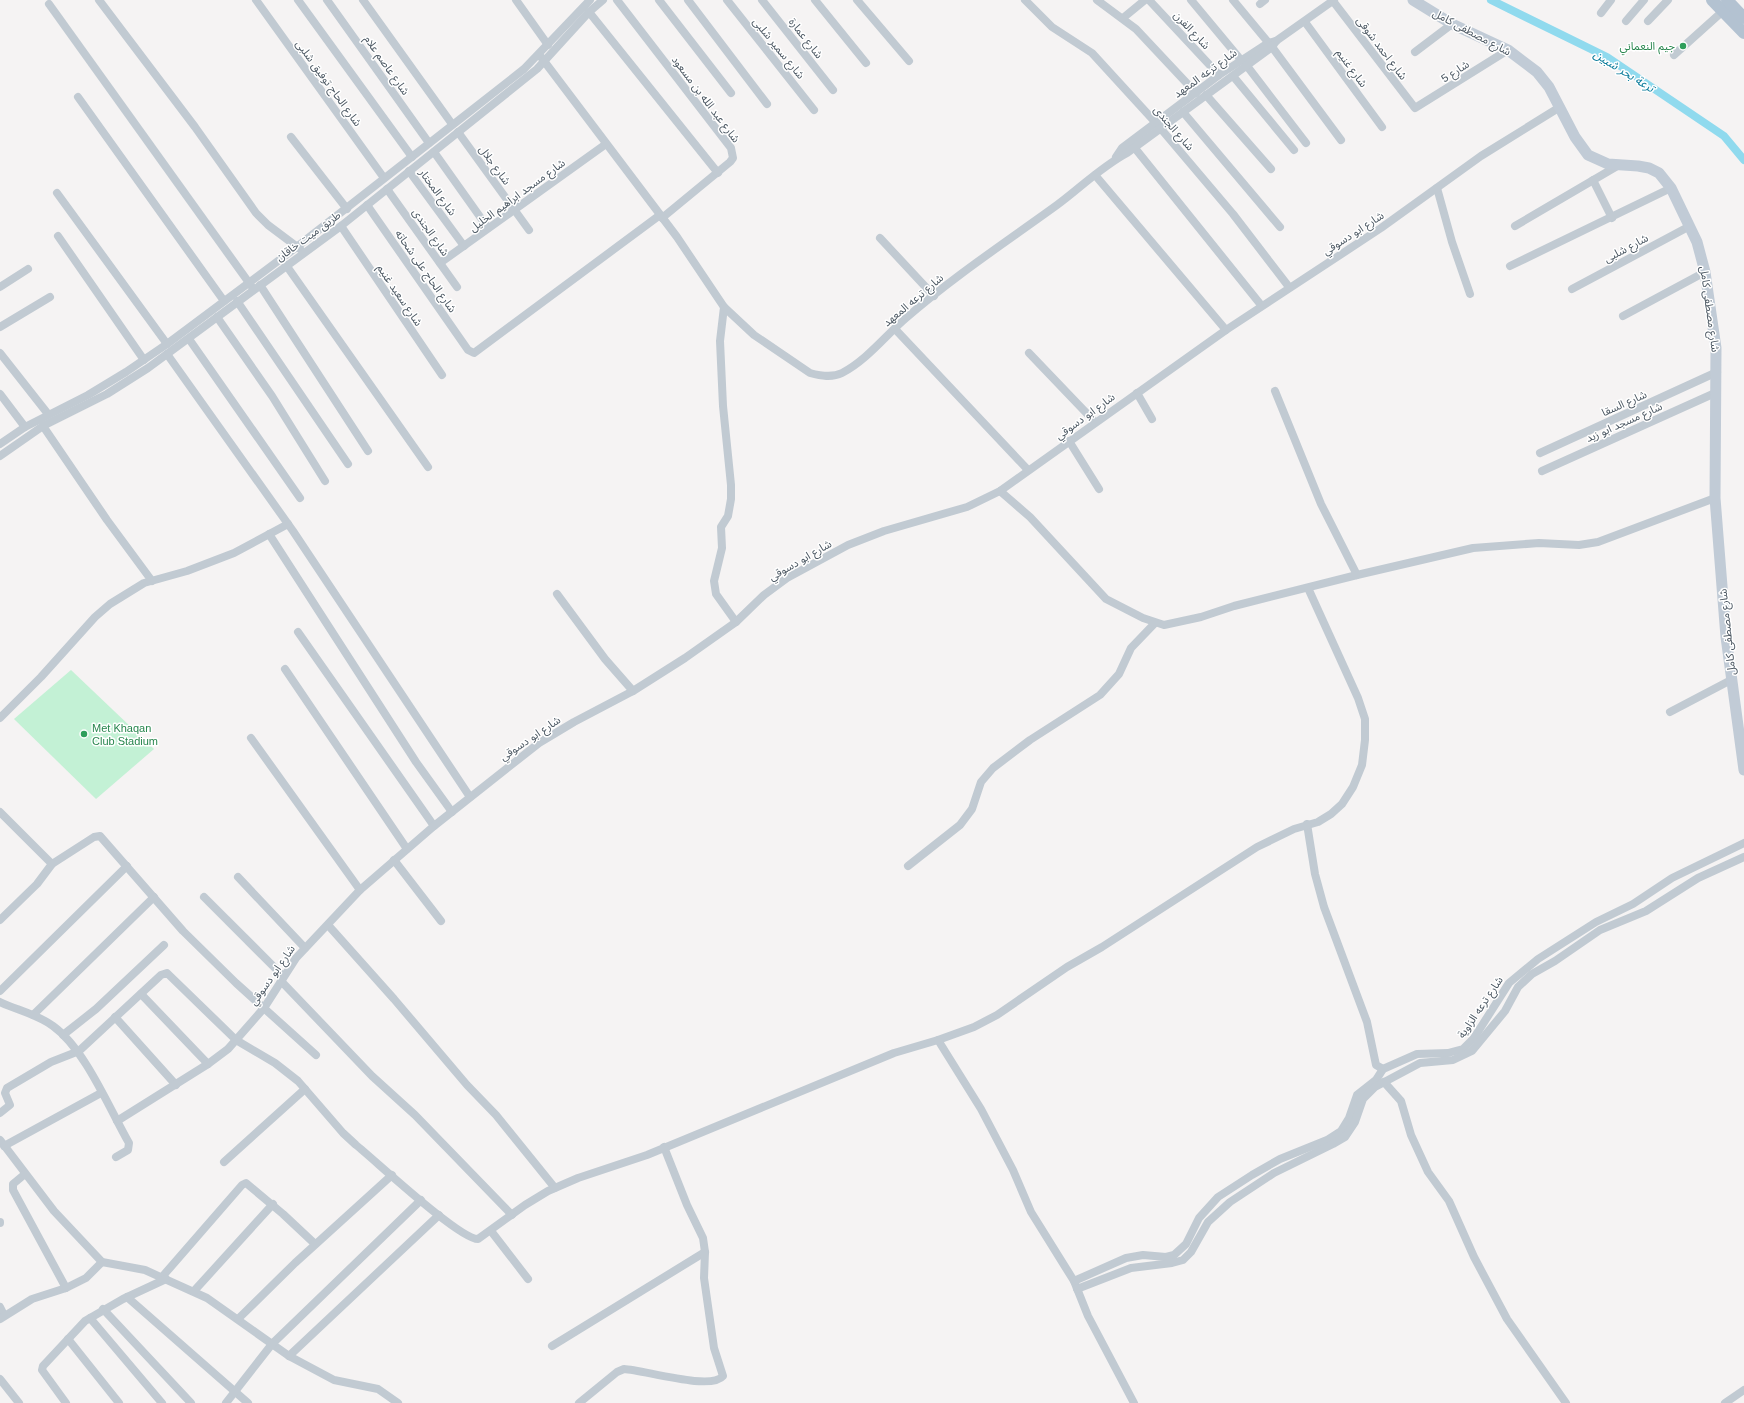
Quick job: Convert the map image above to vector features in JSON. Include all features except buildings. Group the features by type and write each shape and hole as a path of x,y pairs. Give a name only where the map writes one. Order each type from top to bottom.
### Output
{"main road":[{"name":"شارع مصطفى كامل","path":"1413,0 1452,24 1508,50 1537,72 1549,87 1581,147 1588,155 1598,160 1619,165 1649,168 1659,173 1671,188 1697,242 1705,272 1716,348 1715,498 1726,637 1744,770"},
{"path":"1712,0 1744,18"},
{"path":"1725,6 1744,33"}],"street":[{"path":"99,0 195,127 256,213 268,225 301,250"},
{"name":"شارع الحاج توفيق شلبى","path":"256,0 384,178"},
{"path":"298,0 412,157"},
{"name":"شارع عاصم علام","path":"328,0 429,142"},
{"path":"363,0 452,124"},
{"path":"516,0 548,45"},
{"name":"طريق ميت خاقان","path":"0,444 48,414 101,388 167,344 224,301 254,285 286,265 347,209 384,178 452,124 524,69 541,58 548,45 590,4 603,0"},
{"name":"شارع عبد الله بن مسعود","path":"468,350 471,353 476,352 661,217 718,173 733,158 731,148 617,0"},
{"path":"659,0 731,93"},
{"path":"688,0 767,104"},
{"name":"شارع سمير شلبى","path":"727,0 814,110"},
{"name":"شارع عمارة","path":"762,0 833,90"},
{"path":"815,0 866,63"},
{"path":"857,0 909,61"},
{"name":"شارع الجندى","path":"1025,0 1052,27 1092,53 1158,126 1233,214 1289,288"},
{"path":"1097,0 1136,29 1196,93"},
{"path":"1123,18 1145,0"},
{"name":"شارع الفرن","path":"1149,0 1219,76"},
{"path":"1191,0 1244,63 1306,143"},
{"path":"1233,0 1272,44 1341,140"},
{"path":"1601,13 1611,0"},
{"path":"1626,21 1644,0"},
{"path":"1648,21 1668,0"},
{"name":"شارع ترعه المعهد","path":"541,58 692,259 724,307 754,335 810,373 820,376 831,376 842,373 851,368 895,328 934,296 1114,160 1134,147 1210,82 1244,63 1334,1"},
{"name":"شارع احمد شوقى","path":"1334,1 1414,107"},
{"path":"49,4 254,285 368,450"},
{"path":"590,4 718,173"},
{"name":"طريق ميت خاقان","path":"0,456 43,426 112,390 167,354 189,339 237,301 254,285 301,250 341,226 458,132 541,58 590,4"},
{"path":"1674,55 1725,6"},
{"name":"شارع غنيم","path":"1305,22 1382,127"},
{"path":"1415,52 1452,24"},
{"name":"شارع 5","path":"1414,107 1419,108 1508,50"},
{"name":"شارع ترعه المعهد","path":"1114,160 1122,148 1183,112 1233,76 1244,63"},
{"path":"1233,76 1294,150"},
{"path":"1210,82 1216,89"},
{"path":"1206,95 1271,169"},
{"path":"78,97 224,301"},
{"name":"شارع ابو دسوقي","path":"117,1121 208,1064 236,1040 264,1008 282,979 305,948 360,890 434,826 539,743 574,722 633,691 685,658 736,622 764,595 787,578 848,546 884,531 974,504 1000,491 1261,305 1381,228 1500,143 1560,107"},
{"path":"1183,112 1280,227"},
{"name":"شارع جلال","path":"458,132 529,230"},
{"path":"291,137 347,209"},
{"name":"شارع مسجد ابراهيم الخليل","path":"440,263 606,144"},
{"path":"1134,147 1261,305"},
{"path":"434,152 488,228"},
{"path":"1514,226 1619,165"},
{"name":"شارع المختار","path":"409,171 464,246"},
{"path":"1095,175 1226,330"},
{"path":"1593,180 1612,218"},
{"path":"1437,188 1452,242 1470,294"},
{"path":"1510,266 1612,218 1671,188"},
{"name":"شارع الجندى","path":"387,189 457,287"},
{"path":"57,193 167,344"},
{"name":"شارع الحاج على شحاته","path":"367,205 468,350"},
{"name":"شارع سعيد غنيم","path":"341,226 442,375"},
{"name":"شارع شلبى","path":"1572,289 1690,226"},
{"path":"58,236 144,360"},
{"path":"880,238 934,296"},
{"path":"286,265 428,467"},
{"path":"0,287 28,269"},
{"path":"1623,316 1705,272"},
{"path":"0,327 50,297"},
{"path":"237,301 348,464"},
{"path":"724,307 720,340 723,406 731,492 728,516 721,527 722,548 714,581 716,594 736,622"},
{"path":"216,317 272,396 325,481"},
{"path":"895,328 1028,470"},
{"path":"189,339 300,498"},
{"path":"0,353 48,414"},
{"path":"1029,353 1095,422"},
{"path":"167,354 288,524 470,797"},
{"name":"شارع السقا","path":"1540,453 1717,372"},
{"path":"1274,391 1321,504 1357,575"},
{"path":"1136,393 1152,418"},
{"name":"شارع مسجد ابو زيد","path":"1542,471 1715,393"},
{"path":"0,394 25,427"},
{"path":"43,426 107,520 152,582"},
{"path":"1069,441 1099,489"},
{"path":"1000,491 1035,522 1106,598 1127,611 1156,623 1174,624 1234,606 1473,548 1539,543 1579,545 1598,542 1715,498"},
{"path":"0,718 102,610 136,587 187,571 234,553 288,524"},
{"path":"269,534 396,732 452,812"},
{"path":"0,1113 10,1105 5,1093 7,1088 50,1062 78,1052 161,975 167,973 236,1040 275,1063 305,1088 343,1133 421,1200 439,1215 473,1239 482,1238 525,1205 555,1188 578,1178 647,1155 894,1053 938,1040 974,1027 997,1015 1067,967 1102,947 1257,847 1273,838 1307,824 1318,822 1332,814 1342,804 1353,787 1362,765 1365,740 1365,719 1358,698 1308,588"},
{"path":"557,594 605,659 633,691"},
{"path":"908,866 960,825 972,809 981,782 993,768 1024,744 1100,695 1112,684 1119,674 1132,648 1156,623"},
{"path":"298,632 434,826"},
{"path":"285,669 407,849"},
{"path":"1670,712 1731,680"},
{"path":"251,738 360,890"},
{"path":"0,812 52,864"},
{"path":"1307,824 1315,874 1324,907 1365,1015 1376,1065 1383,1070"},
{"path":"0,920 37,884 52,864 97,835 104,840 188,935 264,1008 316,1055"},
{"name":"شارع ترعه الزاوية","path":"1075,1285 1126,1258 1143,1255 1166,1257 1178,1252 1186,1244 1204,1210 1218,1197 1252,1174 1280,1159 1327,1140 1342,1131 1349,1118 1357,1095 1376,1080 1383,1070 1417,1054 1448,1053 1463,1049 1474,1038 1509,983 1538,959 1596,922 1633,904 1672,878 1744,843"},
{"name":"شارع ترعه الزاوية","path":"1075,1285 1131,1268 1172,1263 1183,1260 1191,1252 1208,1222 1236,1198 1274,1173 1345,1137 1355,1122 1363,1099 1370,1091 1420,1063 1453,1060 1466,1055 1483,1040 1505,1011 1518,987 1532,974 1555,961 1600,930 1646,911 1698,878 1744,857"},
{"path":"394,860 441,921"},
{"path":"0,991 127,866"},
{"path":"238,877 305,948"},
{"path":"33,1015 154,897"},
{"path":"204,897 372,1076 415,1115 512,1215"},
{"path":"328,925 394,998 467,1085 496,1115 555,1188"},
{"path":"63,1035 96,1010 164,945"},
{"path":"141,994 208,1064"},
{"path":"0,1002 33,1015 54,1026 78,1052 117,1121 129,1146 128,1150 116,1157"},
{"path":"115,1017 176,1085"},
{"path":"938,1040 980,1109 1012,1170 1031,1212 1075,1285 1088,1316 1134,1403"},
{"path":"1384,1082 1401,1101 1411,1135 1425,1166 1432,1179 1449,1201 1474,1257 1507,1320 1566,1403"},
{"path":"224,1162 305,1088"},
{"path":"101,1093 2,1143 54,1212 102,1262 145,1270 207,1298 290,1356 334,1380 378,1389 398,1403"},
{"path":"579,1403 617,1372 624,1369 692,1381 706,1382 722,1378 723,1374 714,1348 704,1278 705,1252 703,1238 687,1205 664,1147"},
{"path":"25,1174 13,1184 13,1190 66,1288"},
{"path":"238,1319 315,1244 392,1175"},
{"path":"66,1403 42,1368 68,1339 90,1318 164,1278 244,1183 248,1183 273,1204 315,1244"},
{"path":"226,1403 272,1344 421,1200"},
{"path":"194,1292 273,1204"},
{"path":"290,1356 439,1215"},
{"path":"491,1231 528,1278"},
{"path":"552,1346 705,1252"},
{"path":"0,1307 2,1317 32,1299 66,1288 86,1278 102,1262"},
{"path":"127,1297 248,1403"},
{"path":"103,1310 191,1403"},
{"path":"90,1318 162,1403"},
{"path":"68,1339 119,1403"},
{"path":"0,1379 19,1403"},
{"path":"1725,1403 1744,1390"}],"green space":[{"name":"Met Khaqan Club Stadium","path":"71,670 154,749 96,799 14,719"}],"waterway":[{"name":"ترعة بحر شبين","path":"1491,0 1607,57 1724,136 1744,160"}],"place":[{"name":"جيم النعماني","path":"1683,46"},
{"name":"Met Khaqan Club Stadium","path":"84,734"}]}
